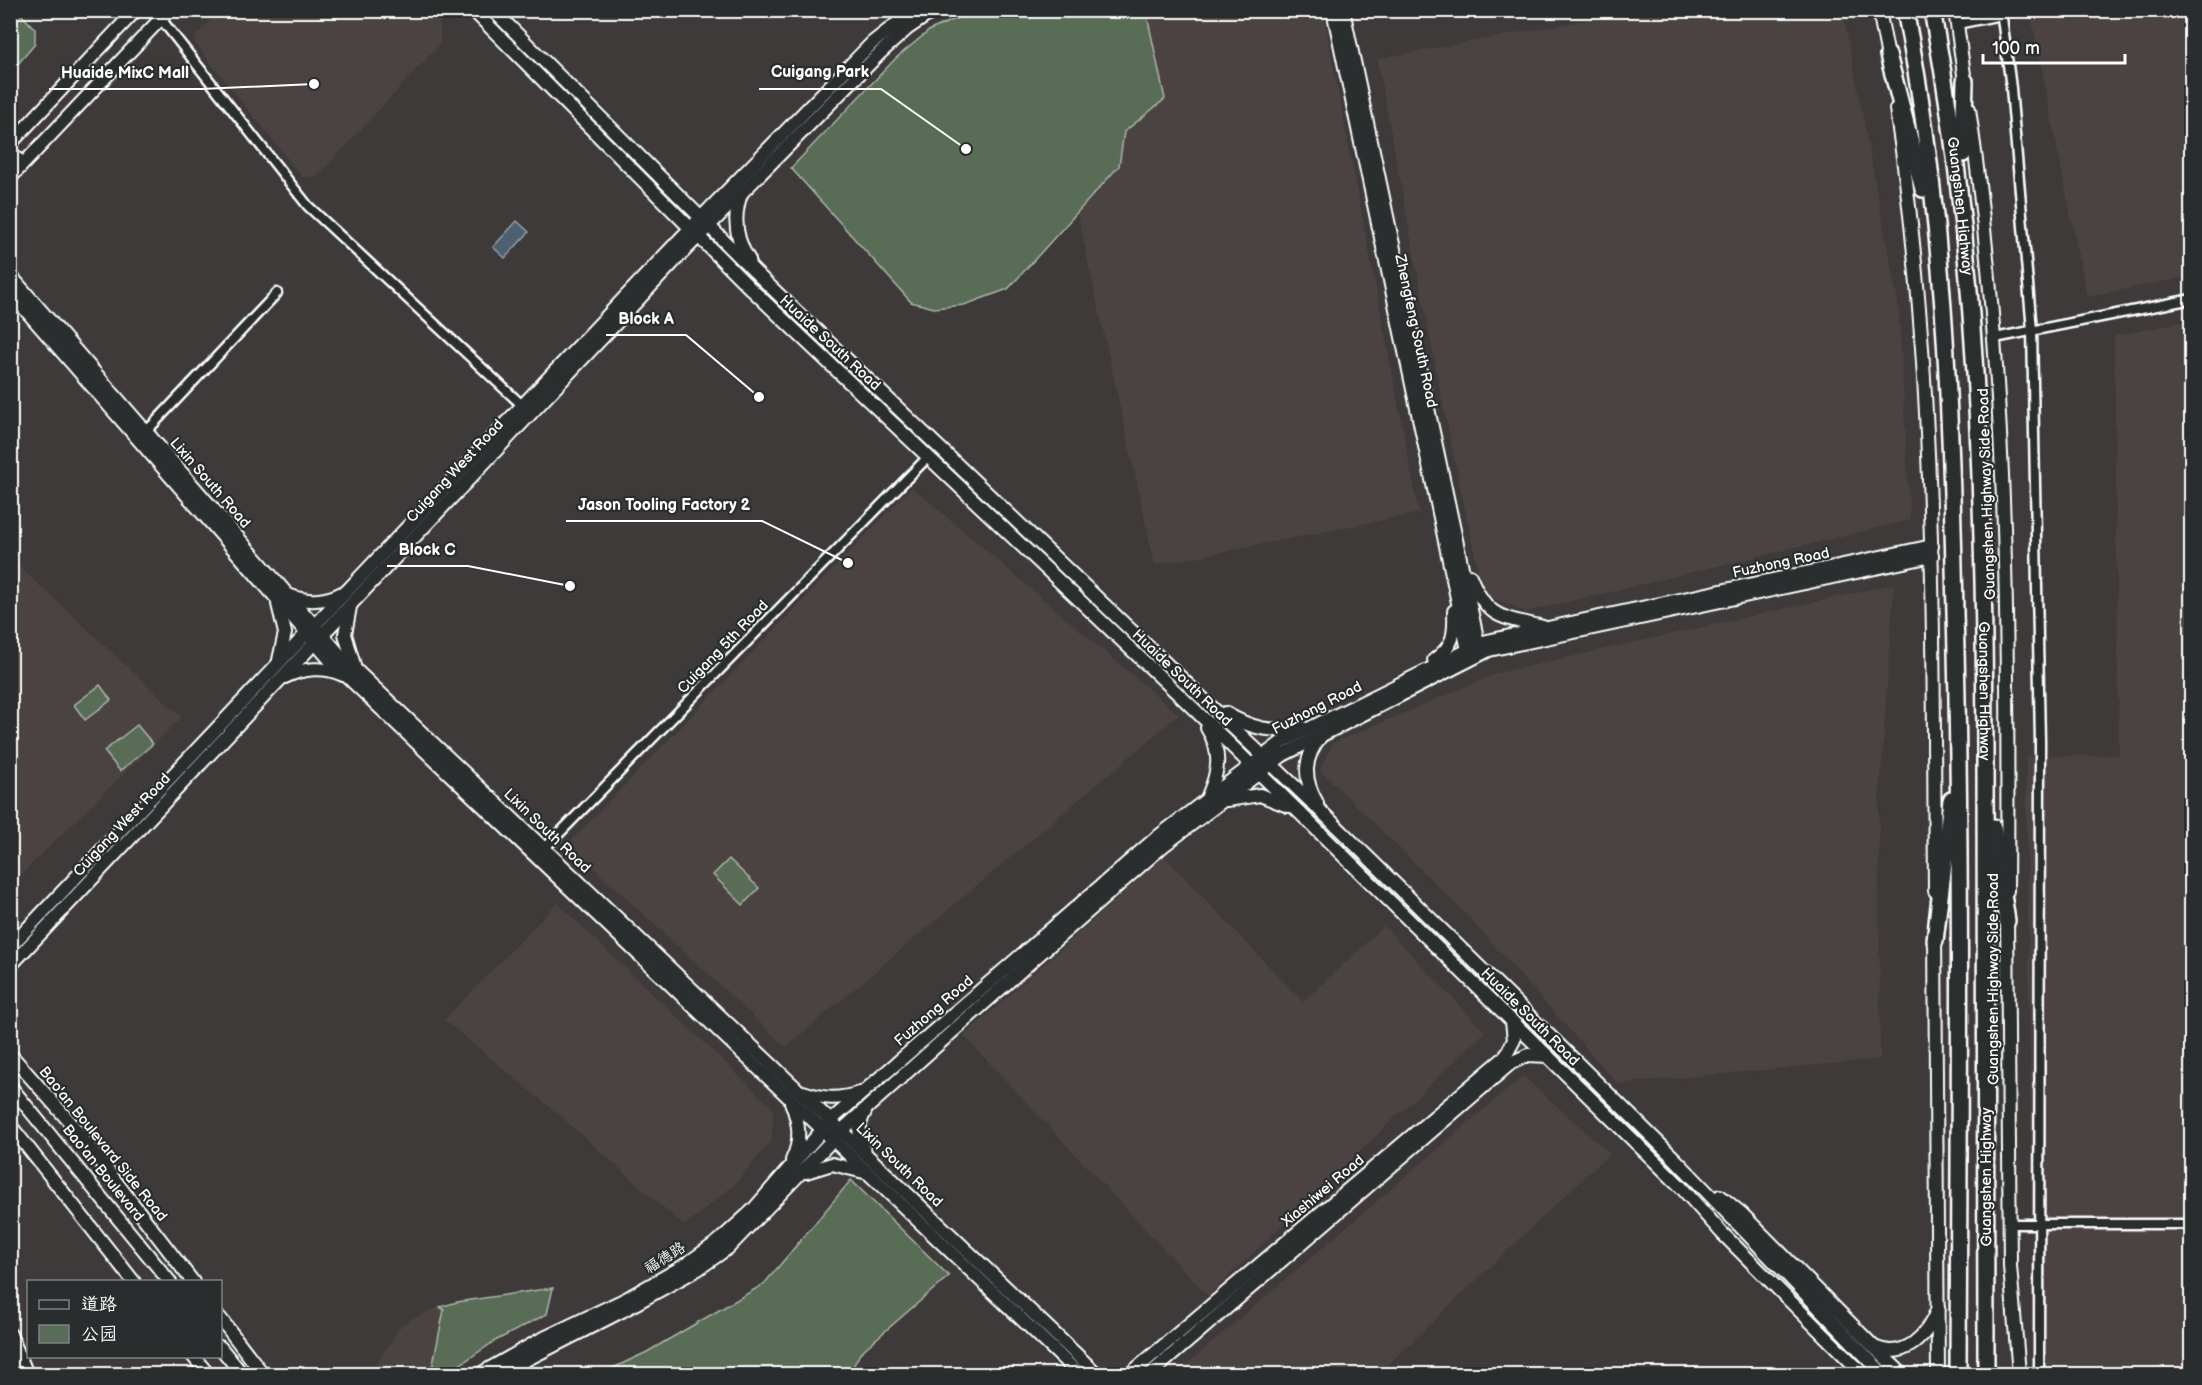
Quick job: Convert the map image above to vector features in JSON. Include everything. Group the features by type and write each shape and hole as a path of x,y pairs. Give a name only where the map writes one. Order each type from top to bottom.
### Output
{"highway":[{"name":"Guangshen Highway","path":"1905,10 1937,244 1954,502 1959,738 1958,1374"},
{"name":"Guangshen Highway","path":"1932,10 1961,193 1981,468 1986,777 1986,1374"},
{"path":"1888,55 1937,244"},
{"path":"1961,193 1965,81"},
{"path":"1935,941 1959,738"},
{"path":"1986,777 2007,921"}],"main road":[{"path":"10,144 136,10"},
{"name":"Huaide South Road","path":"472,10 694,233 1308,819 1680,1186 1722,1233 1863,1374"},
{"name":"Huaide South Road","path":"493,10 756,272 1328,818 1676,1160 1883,1374"},
{"name":"Cuigang West Road","path":"10,966 279,680 350,588 523,406 705,222 872,43 914,10"},
{"name":"Cuigang West Road","path":"705,222 742,192 881,52 908,28 935,10"},
{"name":"Zhengfeng South Road","path":"1333,10 1437,504 1474,651"},
{"name":"Zhengfeng South Road","path":"1343,10 1457,544 1474,651"},
{"path":"1879,10 1904,158 1927,410 1932,551 1938,1374"},
{"name":"Guangshen Highway Side Road","path":"1956,10 1990,261 2005,530 2009,1224 2011,1294 2019,1374"},
{"path":"10,178 165,15"},
{"path":"742,192 736,207 736,226 742,248 756,272"},
{"name":"Cuigang West Road","path":"10,947 275,668 351,603 694,233"},
{"name":"Lixin South Road","path":"10,275 142,436 314,634 353,675 827,1125 874,1178 1079,1374"},
{"name":"Lixin South Road","path":"10,292 142,436"},
{"path":"1416,675 1452,644 1455,634 1454,609 1434,525 1437,504"},
{"path":"1457,544 1479,599 1489,610 1497,615 1547,628"},
{"name":"Fuzhong Road","path":"827,1125 1156,838 1207,798 1267,759 1416,675 1474,651 1547,628 1932,551"},
{"name":"Fuzhong Road","path":"1318,730 1474,651 1932,551"},
{"path":"275,668 282,656 285,633 279,608 279,594 295,599 316,600 340,594 350,588"},
{"path":"279,680 314,669 353,675 345,634 346,614 351,603"},
{"path":"1209,703 1256,728 1318,730 1306,770 1310,790 1328,818"},
{"path":"1194,709 1213,737 1218,752 1218,768 1207,798"},
{"name":"Fuzhong Road","path":"837,1135 1139,867 1220,802 1255,768"},
{"path":"1220,802 1260,795 1277,800 1308,819"},
{"name":"Xiashiwei Road","path":"1130,1374 1505,1057 1514,1040 1512,1020"},
{"name":"Bao'an Boulevard Side Road","path":"10,1054 69,1120 192,1280"},
{"name":"Xiashiwei Road","path":"1150,1374 1511,1063 1528,1055 1548,1056"},
{"path":"782,1082 822,1098 842,1099 860,1093 877,1080"},
{"path":"782,1082 798,1119 799,1138 791,1175 832,1164 859,1169 874,1178"},
{"name":"Bao'an Boulevard","path":"10,1086 169,1280"},
{"path":"868,1107 862,1116 859,1138 869,1158"},
{"path":"10,1125 133,1280"},
{"name":"福德路","path":"498,1374 622,1311 698,1269 745,1234 827,1125"},
{"name":"Lixin South Road","path":"837,1135 869,1158 1097,1374"},
{"name":"福德路","path":"480,1374 510,1356 626,1299 682,1267 739,1225 837,1135"},
{"name":"Huaide South Road","path":"1676,1160 1742,1214 1902,1374"},
{"path":"1874,1347 1888,1351 1909,1347 1928,1329 1938,1307"},
{"path":"222,1321 263,1374"},
{"path":"10,1334 27,1374"},
{"path":"222,1349 242,1374"},
{"path":"196,1358 208,1374"},
{"path":"10,1365 15,1374"}],"street":[{"path":"1958,24 2001,13 2011,88 2032,330 2040,741 2039,1374"},
{"path":"165,15 308,206 523,406"},
{"path":"10,150 25,163"},
{"path":"142,436 277,293"},
{"path":"1995,338 2192,299"},
{"name":"Cuigang 5th Road","path":"540,853 929,456"},
{"path":"2009,1224 2192,1224"}],"shaded area":[{"path":"435,10 440,15 440,44 317,177 302,177 195,43 195,36 219,11"},
{"path":"1146,11 1323,11 1419,513 1155,565 1077,212 1119,166 1124,132 1165,99"},
{"path":"1635,11 1843,11 1899,309 1910,520 1526,612 1483,594 1441,396 1377,59"},
{"path":"2030,11 2191,11 2191,276 2087,297"},
{"path":"2191,320 2192,1342 2181,1374 2034,1374 2026,757 2119,755 2114,336"},
{"path":"912,487 1179,715 786,1047 568,844"},
{"path":"10,558 182,717 11,884 10,884"},
{"path":"1894,584 1879,805 1880,1059 1618,1084 1464,912 1320,770 1333,743 1498,673"},
{"path":"1164,856 1303,1002 1384,926 1485,1032 1208,1296 964,1036"},
{"path":"557,903 773,1108 772,1141 733,1186 684,1226 557,1113 444,1020"},
{"path":"1523,1076 1610,1153 1378,1374 1175,1374"},
{"path":"440,1307 444,1310 431,1371 427,1374 371,1374 399,1328 410,1319"}],"green space":[{"path":"11,11 18,11 35,29 35,44 11,72"},
{"path":"974,11 1146,11 1165,99 1124,132 1119,166 1008,289 964,305 934,308 911,302 791,168 896,58 930,30"},
{"path":"100,685 111,700 85,720 74,705"},
{"path":"137,725 153,744 120,771 104,751"},
{"path":"729,859 759,888 743,905 713,875"},
{"path":"851,1180 949,1276 861,1352 849,1374 600,1374 647,1352 764,1284"},
{"path":"553,1288 547,1314 495,1341 446,1374 427,1374 433,1364 444,1310 440,1307 457,1302"}],"water":[{"path":"517,221 529,232 505,258 493,247"}],"place":[{"name":"Huaide MixC Mall","path":"314,84"},
{"name":"Cuigang Park","path":"966,149"},
{"name":"Block A","path":"759,397"},
{"name":"Jason Tooling Factory 2","path":"848,563"},
{"name":"Block C","path":"570,586"}]}
